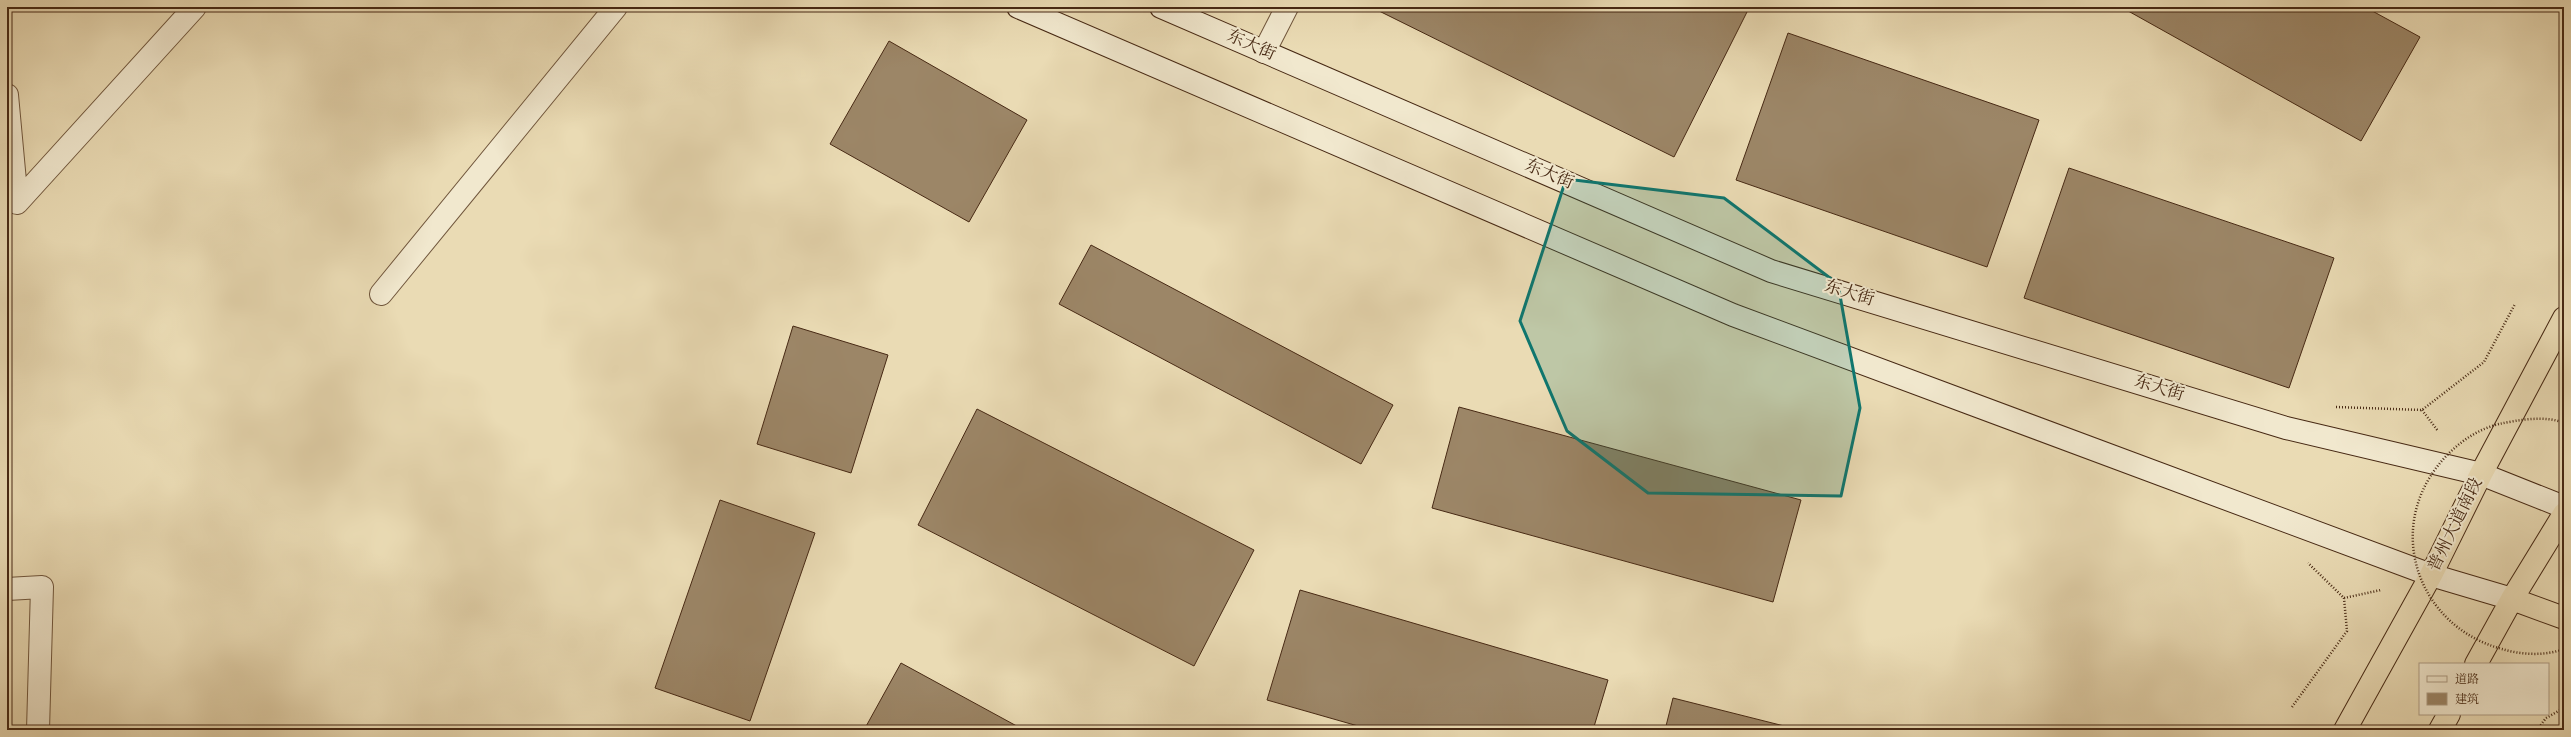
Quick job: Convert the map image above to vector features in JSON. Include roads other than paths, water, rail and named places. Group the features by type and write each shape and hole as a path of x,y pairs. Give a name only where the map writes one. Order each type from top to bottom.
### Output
{"highway":[{"name":"普州大道南段","path":"2345,730 2431,575 2480,474 2564,318"},
{"path":"2477,663 2512,599 2564,514"},
{"path":"2512,599 2564,618"},
{"path":"2440,730 2448,715"}],"main road":[{"path":"7,95 17,204 195,7"},
{"path":"381,294 616,7"},
{"path":"1018,7 1733,315 2431,575 2512,599"},
{"name":"东大街","path":"1162,7 1771,271 2286,428 2480,474 2564,507"},
{"path":"1264,52 1287,7"},
{"path":"11,588 42,587 38,730"}]}
